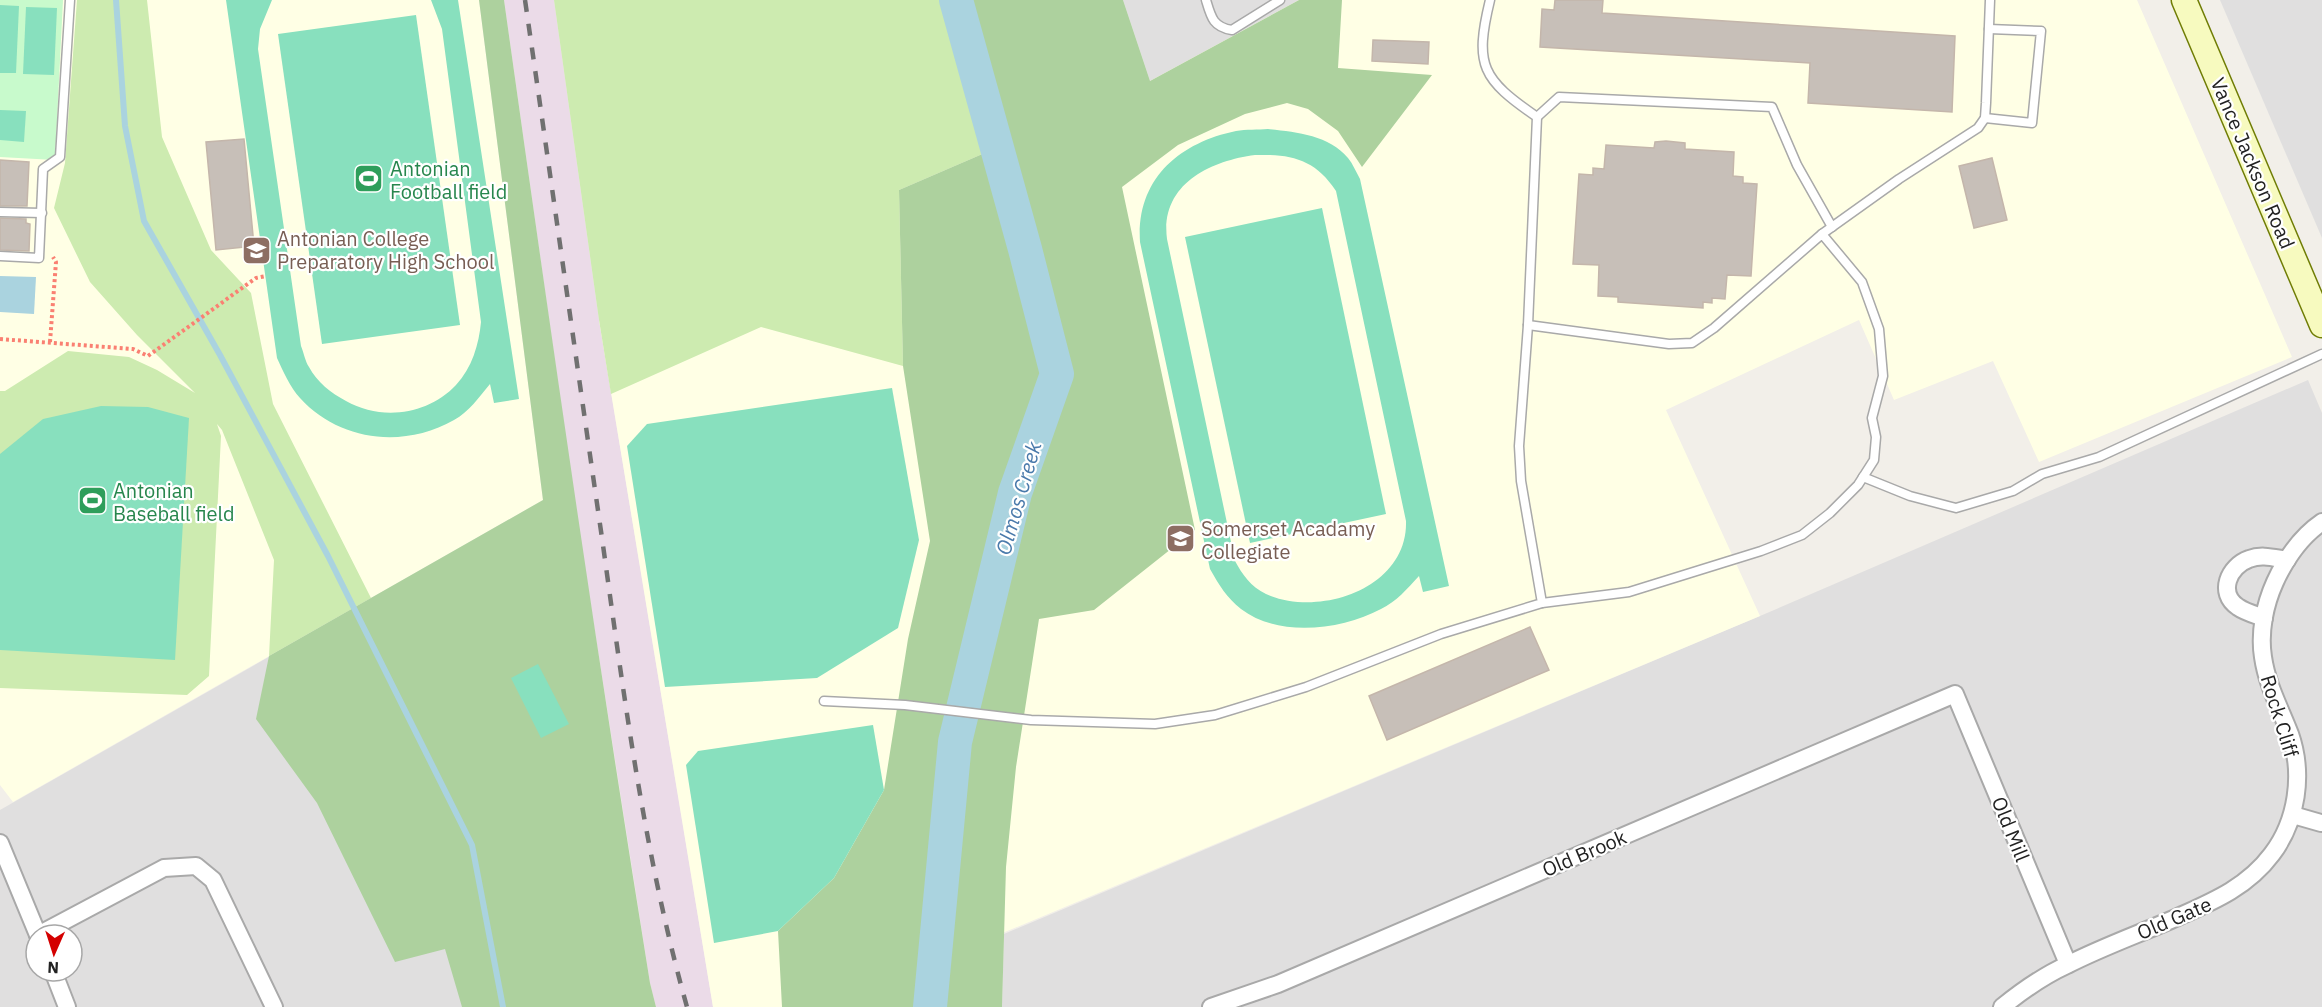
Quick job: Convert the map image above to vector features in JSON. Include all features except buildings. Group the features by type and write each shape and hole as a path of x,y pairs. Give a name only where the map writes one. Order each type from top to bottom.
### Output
{"main road":[{"name":"Vance Jackson Road","path":"2184,0 2322,325"}],"street":[{"name":"Rock Cliff","path":"2293,815 2297,785 2295,764 2290,736 2268,683 2262,655 2264,618 2268,598 2287,560 2297,545 2322,522"},
{"path":"2264,618 2237,606 2229,597 2227,590 2231,573 2239,564 2249,559 2263,556 2287,560"},
{"name":"Old Mill","path":"1955,694 2068,964"},
{"name":"Old Brook","path":"1211,1007 1278,984 1955,694"},
{"path":"2293,815 2321,823"},
{"name":"Old Gate","path":"2002,1007 2034,982 2068,964 2221,898 2234,890 2253,876 2272,854 2288,830 2293,815"},
{"path":"0,843 33,923"},
{"path":"61,923 164,868 196,866 213,880 274,1007"},
{"path":"58,983 67,1007"}],"lane":[{"path":"0,256 39,258 43,169 60,157 70,0"},
{"path":"1206,0 1212,20 1221,28 1232,30 1280,0"},
{"path":"1490,0 1484,27 1482,52 1486,71 1497,86 1537,117"},
{"path":"1528,325 1669,344 1692,343 1736,310 1822,234 1899,179 1978,128 1984,118 1991,0"},
{"path":"1984,118 2032,123 2041,31 1989,29"},
{"path":"1542,603 1521,481 1519,446 1528,325 1537,117 1559,97 1772,107 1797,165 1832,227"},
{"path":"0,212 42,213"},
{"path":"824,702 905,705 1031,720 1165,722 1215,715 1306,687 1441,634 1542,603 1629,592 1761,551 1802,535 1830,513 1863,477 1874,460 1876,437 1872,418 1883,375 1878,329 1862,282 1822,234"},
{"path":"1863,477 1910,496 1956,508 2013,491 2042,474 2099,456 2322,354"}],"path":[{"path":"40,240 56,262 50,342"},
{"path":"0,339 133,349 148,356 256,278 266,276"}],"shaded area":[{"name":"Antonian College Preparatory High School","path":"0,0 479,0 543,500 13,802 0,785"},
{"path":"504,0 554,0 599,320 713,1007 656,1007 650,983 575,504"},
{"path":"1123,0 1299,0 1150,81"},
{"name":"Somerset Acadamy Collegiate","path":"1299,0 2137,0 2292,357 2039,462 1993,361 1894,400 1859,320 1666,410 1760,616 826,1007 713,1007 599,320 1150,81"},
{"path":"2220,0 2322,0 2322,238"},
{"path":"2308,380 2322,413 2322,1007 1002,1007 1004,934 1760,616"},
{"path":"295,642 482,1007 0,1007 0,810"}],"green space":[{"path":"0,0 63,0 55,160 0,157"},
{"path":"77,0 147,0 162,137 211,250 251,293 273,404 371,598 269,656 274,560 222,430 217,424 221,436 209,676 187,695 0,688 0,391 5,391 68,351 129,357 157,370 195,393 137,335 90,282 54,208 65,163"},
{"path":"226,0 272,0 260,29 258,49 301,346 306,362 320,382 340,398 360,407 389,413 418,409 445,395 456,385 470,363 480,330 481,322 442,29 431,0 458,0 519,399 494,403 490,384 469,409 454,420 414,435 393,437 352,432 333,424 296,394 277,358"},
{"path":"479,0 504,0 593,615 630,860 656,1007 462,1007 445,949 395,962 317,803 256,719 269,656 543,500"},
{"path":"554,0 947,0 987,152 899,190 903,366 761,327 611,394"},
{"path":"947,0 1123,0 1150,81 1299,0 1342,0 1338,68 1432,75 1362,167 1338,131 1308,109 1287,103 1245,114 1178,145 1122,187 1195,530 1094,610 1039,619 1016,767 1006,867 1002,1007 782,1007 778,931 834,878 884,790 908,639 930,541 903,366 899,190 987,152"},
{"path":"0,5 19,6 16,73 0,73"},
{"path":"26,7 57,8 54,75 23,74"},
{"name":"Antonian Football field","path":"416,15 460,325 322,344 278,34"},
{"path":"0,110 26,111 24,142 0,140"},
{"path":"1268,129 1301,133 1331,144 1348,158 1360,179 1449,586 1423,592 1419,576 1402,594 1386,606 1348,622 1310,628 1273,624 1256,618 1232,600 1210,569 1140,242 1145,200 1153,183 1179,155 1215,137 1240,130","holes":["1255,155 1280,156 1311,165 1328,180 1336,191 1406,521 1403,544 1393,564 1377,580 1357,592 1335,599 1311,602 1288,601 1266,594 1248,580 1235,561 1167,239 1167,220 1171,204 1191,179 1221,163"]},
{"path":"1322,208 1386,514 1250,543 1185,237"},
{"path":"892,388 919,540 898,628 817,678 665,687 627,446 647,424"},
{"name":"Antonian Baseball field","path":"101,406 148,407 189,418 175,660 0,650 0,454 43,419"},
{"path":"538,664 569,724 541,738 511,678"},
{"path":"873,725 884,790 834,878 778,931 714,943 686,765 698,751"}],"water":[{"path":"0,276 36,277 34,314 0,312"}],"waterway":[{"path":"116,0 125,126 144,221 220,355 328,556 472,845 503,1007"},
{"name":"Olmos Creek","path":"930,1007 955,742 1015,493 1057,374 956,0"}],"railway":[{"path":"525,0 637,774 659,891 687,1007"}],"place":[{"name":"Antonian Football field","path":"369,179"},
{"name":"Antonian College Preparatory High School","path":"256,250"},
{"name":"Antonian Baseball field","path":"92,501"},
{"name":"Somerset Acadamy Collegiate","path":"1180,539"}]}
